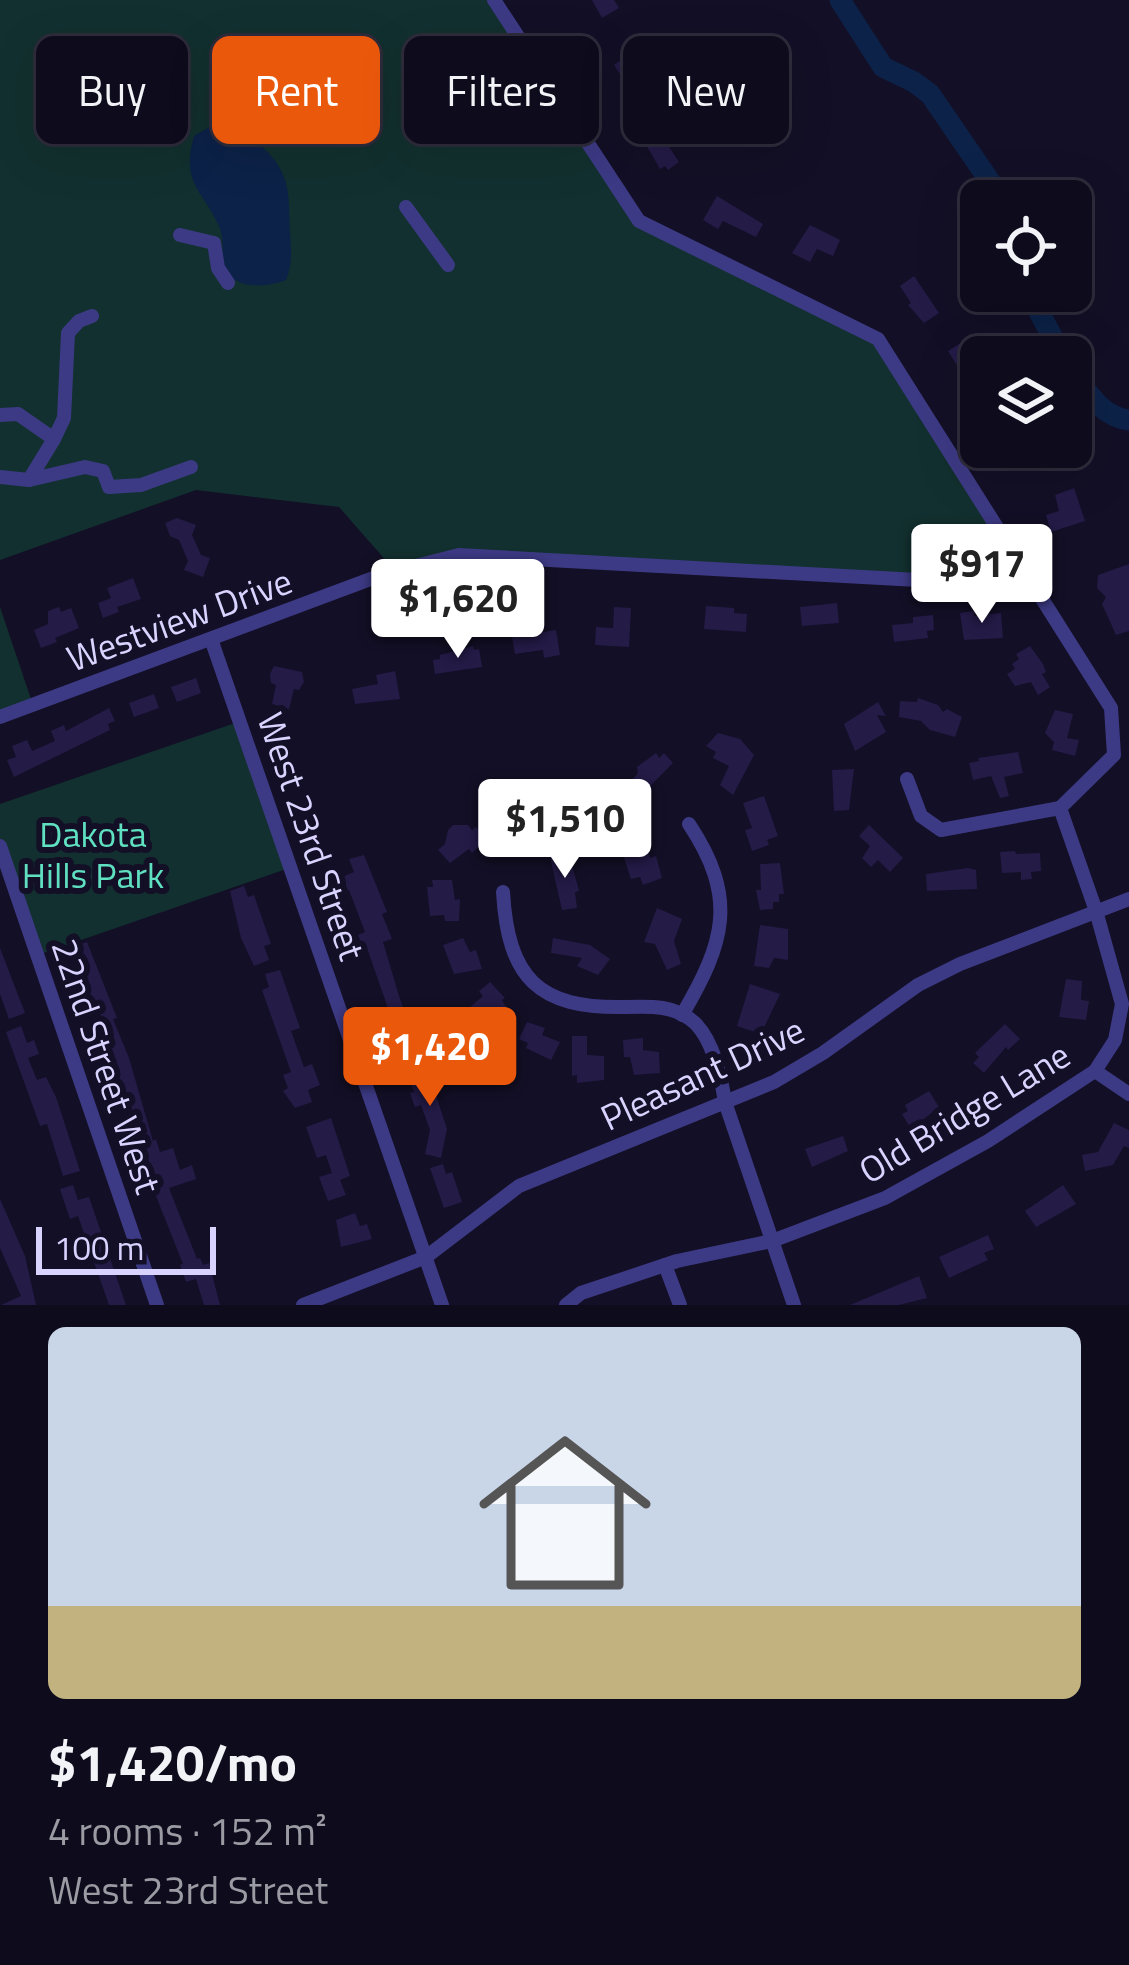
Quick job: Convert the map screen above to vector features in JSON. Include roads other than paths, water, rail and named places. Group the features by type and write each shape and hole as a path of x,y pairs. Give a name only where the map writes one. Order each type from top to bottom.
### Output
{"street":[{"path":"494,0 640,221 878,339 1111,708 1114,755 1060,808 941,830 920,816 907,779"},
{"path":"406,207 448,265"},
{"path":"180,235 214,243 218,268 228,283"},
{"path":"28,480 64,418 68,333 92,316"},
{"path":"0,415 19,414 55,440"},
{"path":"0,477 28,480 85,467 103,471 109,487 141,485 191,467"},
{"name":"Westview Drive","path":"0,717 399,569 459,555 954,582 977,577 1015,554"},
{"name":"West 23rd Street","path":"211,639 442,1305"},
{"name":"Old Bridge Lane","path":"566,1305 581,1293 665,1265 772,1241 885,1198 988,1141 1095,1071 1115,1040 1122,1004 1060,808"},
{"path":"682,1015 712,962 722,917 712,863 689,824"},
{"name":"22nd Street West","path":"0,846 158,1305"},
{"path":"503,892 511,951 523,973 542,991 581,1007 658,1006 682,1015 706,1038 794,1305"},
{"name":"Pleasant Drive","path":"303,1305 426,1257 519,1186 774,1082 918,985 960,964 1129,899"},
{"path":"1095,1071 1129,1094"},
{"path":"665,1265 680,1305"}],"water":[{"path":"212,126 212,144 259,144 276,162 288,195 291,250 286,280 249,285 226,271 220,229 191,175 194,136"}],"waterway":[{"path":"840,0 883,67 930,94 989,180"},
{"path":"1039,312 1052,336"},
{"path":"1092,397 1129,420"}],"park label":[{"name":"Dakota Hills Park","path":"93,854"}]}
